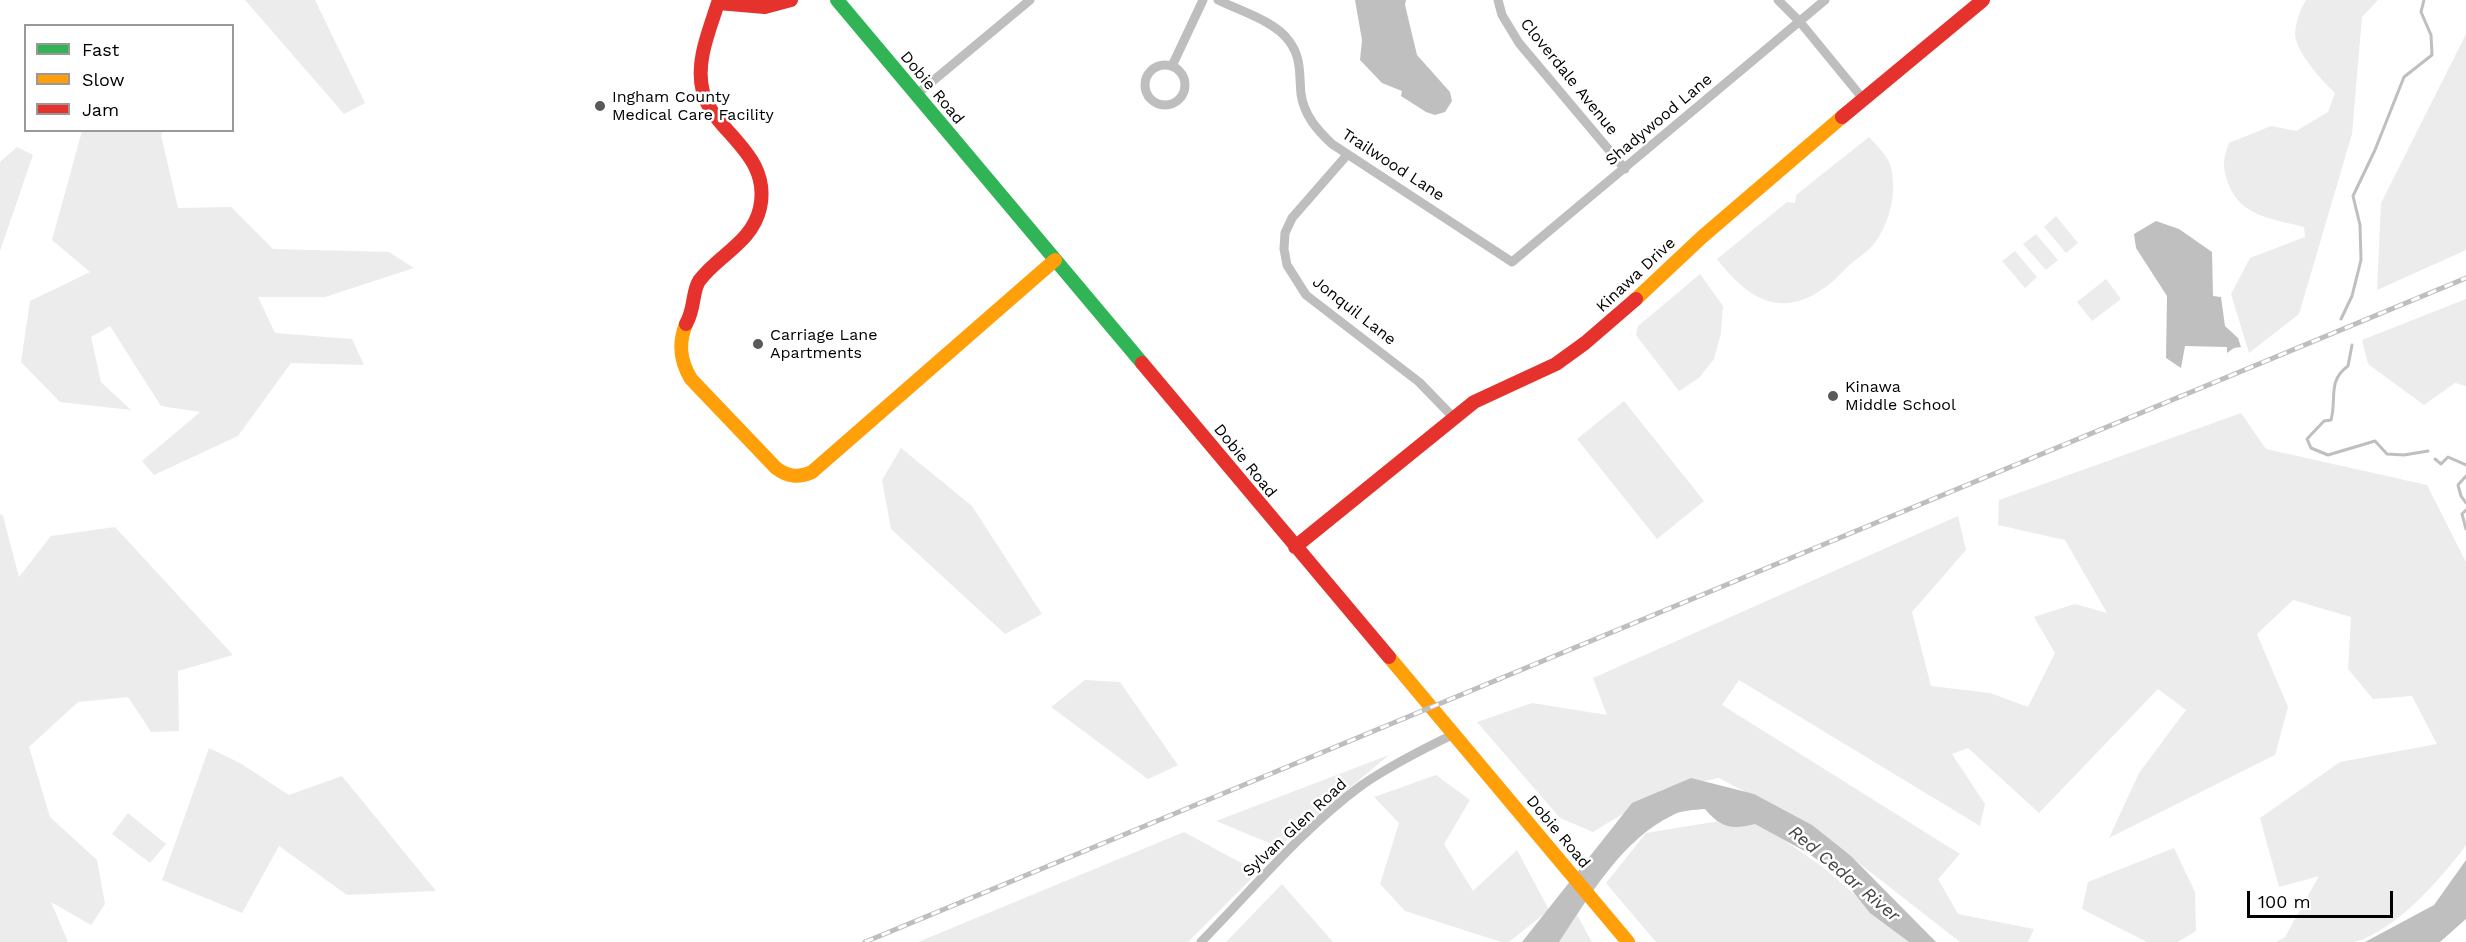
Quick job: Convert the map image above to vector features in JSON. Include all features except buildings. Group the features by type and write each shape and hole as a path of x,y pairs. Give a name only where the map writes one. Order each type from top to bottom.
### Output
{"street":[{"path":"791,0 765,7 718,3 702,61 702,87 709,105 754,162 760,180 761,199 757,217 748,234 698,283 694,291 694,310 680,342 681,357 691,380 776,468 794,477 812,472 1055,260"},
{"name":"Dobie Road","path":"837,0 1628,942"},
{"path":"916,95 1030,0"},
{"path":"1172,66 1203,0"},
{"name":"Trailwood Lane","path":"1218,0 1278,30 1290,42 1297,56 1301,96 1307,114 1321,133 1347,154 1512,262"},
{"name":"Cloverdale Avenue","path":"1498,0 1502,15 1519,44 1624,169"},
{"path":"1778,0 1800,22 1864,100"},
{"name":"Shadywood Lane","path":"1512,262 1825,0"},
{"name":"Kinawa Drive","path":"1295,547 1453,417 1496,389 1548,370 1568,357 1650,288 1703,236 1983,0"},
{"path":"1159,66 1172,66 1185,81 1183,94 1174,103 1167,105 1155,102 1146,92 1149,73 1159,66"},
{"name":"Jonquil Lane","path":"1347,154 1292,218 1285,233 1284,249 1287,265 1306,295 1419,382 1453,417"},
{"name":"Sylvan Glen Road","path":"1201,942 1287,853 1342,801 1380,774 1454,734"}],"shaded area":[{"path":"245,0 315,0 365,103 344,114"},
{"path":"2306,0 2378,0 2362,17 2352,134 2299,314 2249,353 2231,294 2250,258 2305,237 2304,227 2270,219 2249,210 2233,194 2225,172 2224,158 2229,143 2271,126 2296,131 2328,112 2335,93 2307,61 2296,40 2295,30"},
{"path":"2466,34 2466,250 2377,290 2381,203"},
{"path":"82,132 162,132 161,135 178,208 231,207 273,249 389,252 414,268 325,297 258,297 275,333 352,339 364,365 291,363 238,436 154,475 142,461 200,412 161,406 110,326 91,337 101,382 131,410 60,402 21,362 30,301 90,272 52,240"},
{"path":"1869,137 1889,162 1893,183 1888,217 1873,245 1832,282 1815,294 1799,301 1784,303 1769,301 1755,295 1729,274 1717,259 1787,202 1795,203 1796,195"},
{"path":"17,147 33,155 0,251 0,162"},
{"path":"2056,216 2078,243 2066,253 2044,227"},
{"path":"2036,234 2058,260 2046,270 2023,244"},
{"path":"2015,251 2037,277 2025,288 2002,261"},
{"path":"1700,274 1723,306 1721,333 1714,359 1699,378 1679,391 1636,335 1638,326"},
{"path":"2106,279 2121,299 2092,321 2077,302"},
{"path":"2466,299 2466,386 2455,383 2424,405 2368,364 2362,340"},
{"path":"1624,401 1704,501 1657,539 1577,439"},
{"path":"2241,413 2266,449 2427,485 2466,562 2466,845 2444,873 2416,902 2386,927 2370,936 2355,942 2276,942 2285,937 2319,876 2279,887 2260,818 2340,762 2437,744 2412,696 2373,699 2348,669 2351,617 2293,600 2257,634 2288,707 2275,755 2109,838 2139,773 2186,710 2158,689 2039,813 1968,748 1952,754 1985,804 1980,826 1739,680 1722,705 1960,854 1938,879 1958,914 2034,929 2028,942 1960,942 1815,829 1719,778 1664,789 1593,832 1560,818 1477,722 1532,703 1607,715 1593,678 1958,516 1966,550 1912,612 1931,686 1990,693 2028,707 2055,653 2034,617 2075,604 2107,613 2065,540 1998,525 1999,500"},
{"path":"901,448 972,506 1042,614 1005,634 891,529 882,480"},
{"path":"0,514 3,516 19,577 51,536 115,527 233,655 178,671 179,731 151,732 128,697 78,702 29,747 50,817 97,860 105,904 91,925 51,902 68,942 0,942"},
{"path":"1085,680 1120,682 1178,765 1148,779 1051,707"},
{"path":"209,748 240,763 289,795 342,776 436,891 347,895 279,846 242,913 162,880"},
{"path":"1389,755 1279,847 1216,821"},
{"path":"1436,775 1470,800 1444,844 1473,891 1517,850 1549,910 1509,942 1501,942 1405,911 1380,884 1399,823 1374,797"},
{"path":"128,813 166,844 150,863 112,834"},
{"path":"1750,816 1824,868 1909,942 1656,942 1606,883 1646,833"},
{"path":"1184,832 1258,872 1188,942 918,942"},
{"path":"2174,848 2195,892 2196,931 2178,942 2147,942 2082,909 2088,882"},
{"path":"1282,884 1333,942 1226,942"},
{"path":"1577,915 1592,942 1556,942"}],"water":[{"path":"1355,0 1406,0 1405,5 1417,55 1450,92 1452,101 1445,112 1435,115 1426,112 1401,96 1402,91 1382,83 1360,60 1362,40"},
{"path":"2156,221 2179,229 2212,252 2213,296 2221,297 2225,326 2238,338 2241,347 2234,348 2227,353 2227,347 2185,346 2181,368 2166,358 2167,296 2136,248 2134,234"},
{"name":"Red Cedar River","path":"1691,778 1754,794 1812,825 1851,856 1936,942 1909,942 1870,913 1842,878 1808,853 1755,824 1733,827 1722,824 1705,809 1677,813 1654,826 1638,839 1608,871 1559,942 1522,942 1632,803"},
{"path":"2466,860 2466,919 2440,942 2365,942 2434,905"}],"waterway":[{"path":"2341,319 2352,296 2361,260 2360,225 2353,196 2375,150 2404,77 2432,55 2431,35 2421,12 2424,0"},
{"path":"2352,345 2348,366 2341,372 2335,384 2331,420 2324,421 2307,439 2311,448 2328,455 2375,441 2387,454 2404,455 2428,451"},
{"path":"2435,459 2441,464 2448,457 2466,465"},
{"path":"2466,476 2458,485 2466,503"},
{"path":"2466,510 2462,514 2466,529"}],"railway":[{"path":"865,942 2466,278"}],"traffic: fast":[{"path":"837,0 1142,363"}],"traffic: slow":[{"path":"1636,299 1702,237 1842,117"},
{"path":"686,324 681,352 684,366 691,379 776,468 789,475 802,475 812,472 1055,260"},
{"path":"1389,657 1628,942"}],"traffic: jam":[{"path":"686,324 699,281 750,231 760,208 761,189 758,172 740,144 709,106 703,92 702,58 718,3 765,7 791,0"},
{"path":"1842,117 1983,0"},
{"path":"1295,547 1474,402 1556,364 1585,343 1636,299"},
{"path":"1142,363 1389,657"}],"place":[{"name":"Ingham County Medical Care Facility","path":"600,106"},
{"name":"Carriage Lane Apartments","path":"758,344"},
{"name":"Kinawa Middle School","path":"1833,396"}]}
